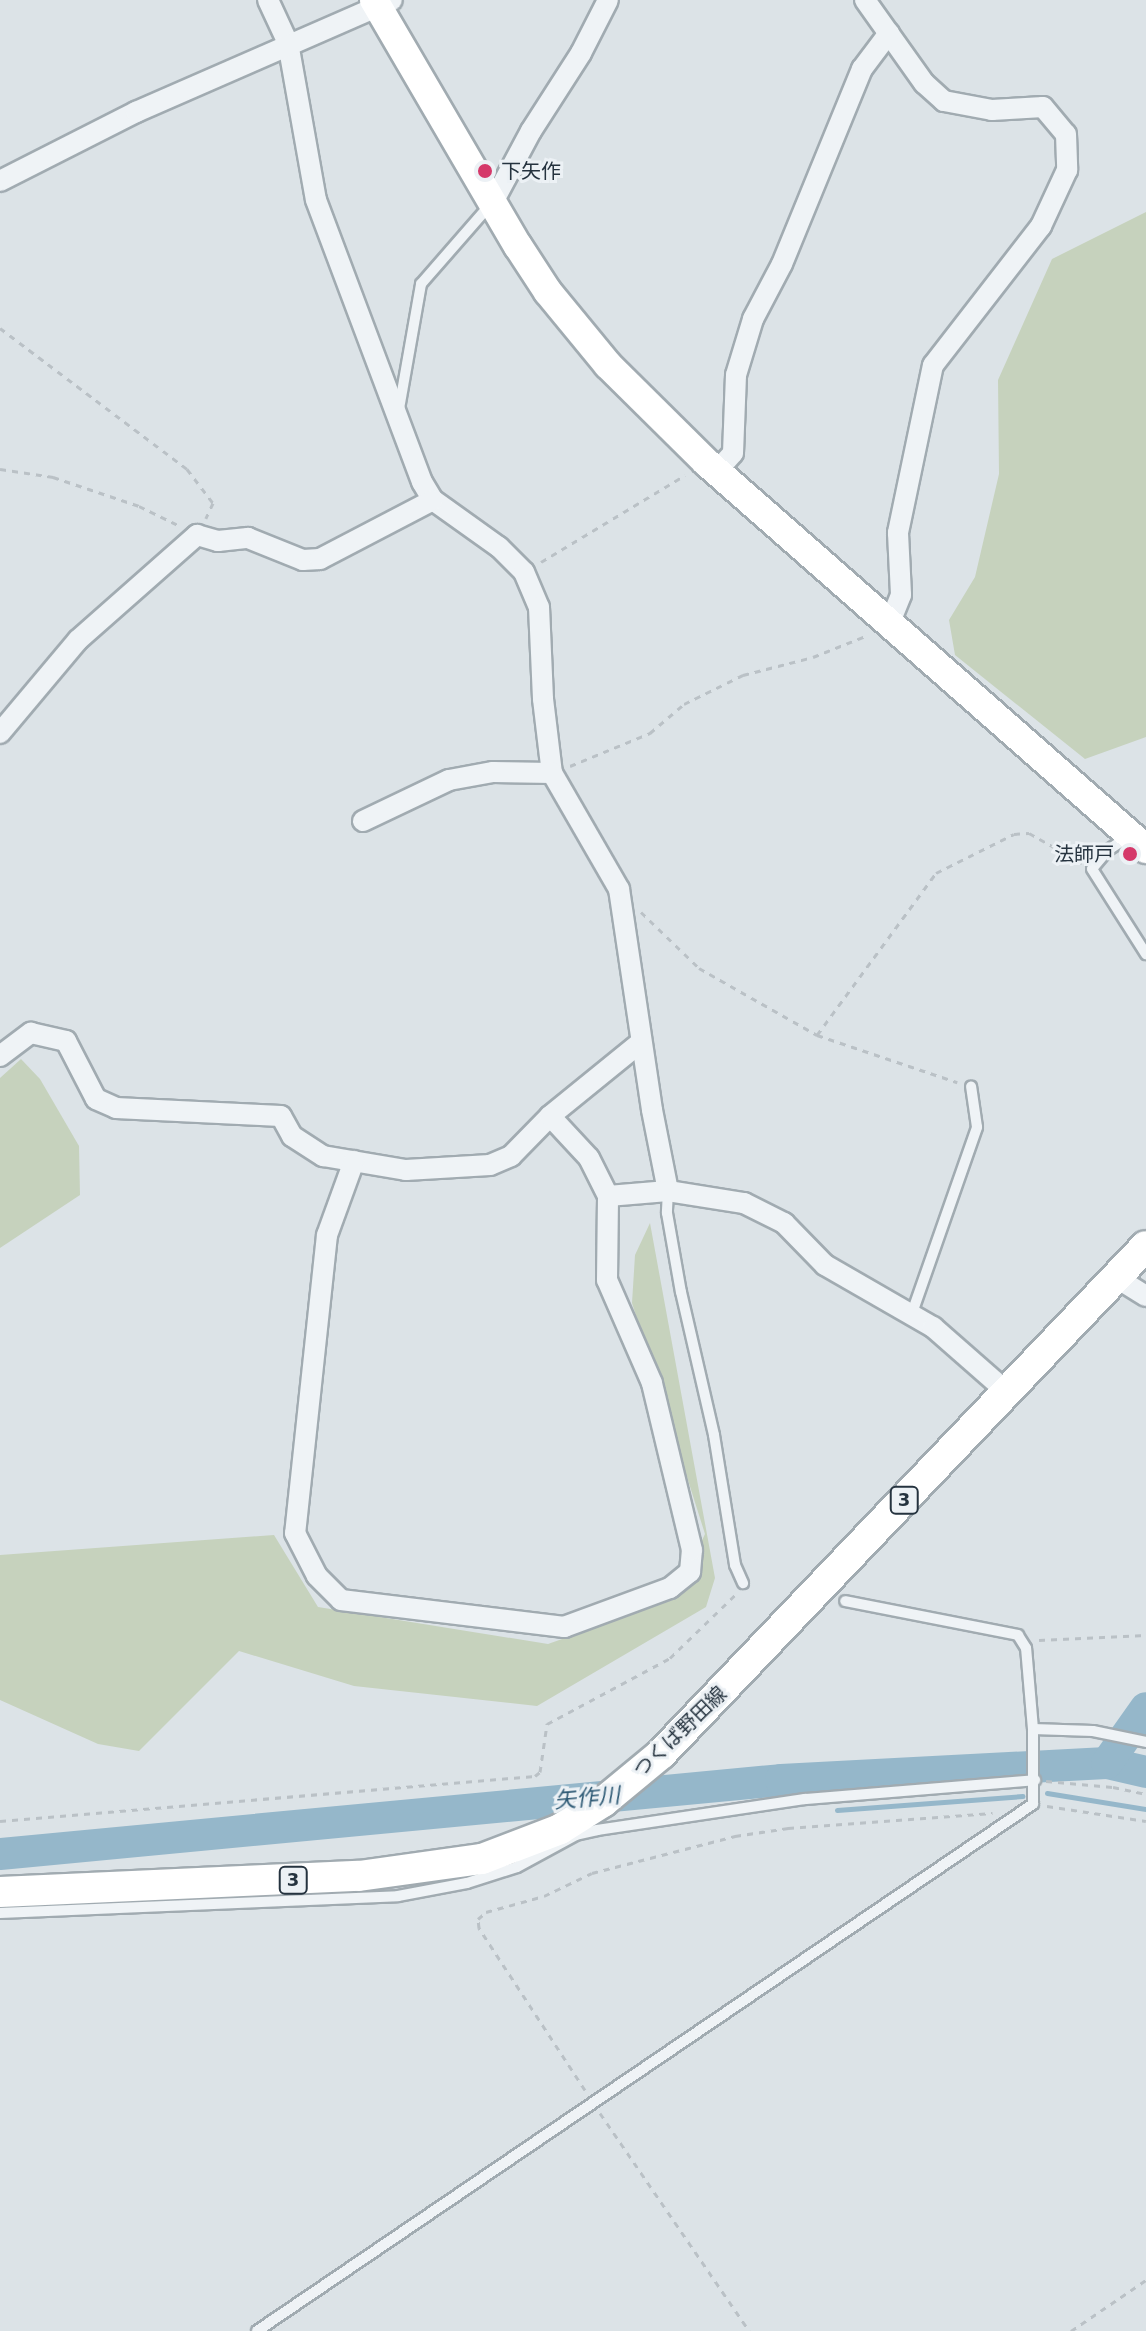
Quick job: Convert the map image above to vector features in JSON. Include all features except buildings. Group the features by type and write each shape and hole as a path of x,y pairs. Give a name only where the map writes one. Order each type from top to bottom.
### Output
{"main road":[{"name":"つくば野田線","path":"0,1892 359,1876 482,1859 567,1830 661,1754 1146,1246"}],"street":[{"path":"268,0 288,43 316,200 422,482 433,500 499,547 524,572 539,607 543,699 552,773 619,889 641,1042 668,1191"},
{"path":"492,204 531,131 581,53 608,0"},
{"path":"865,0 924,83 944,101 992,110 1043,107 1066,134 1067,170 1041,226 933,365 898,533 901,595 889,625"},
{"path":"0,181 48,154 381,2 492,204 548,292 579,332 641,400 711,467 1138,842"},
{"path":"711,467 733,453 736,375 753,319 787,252 862,69 889,33"},
{"path":"0,733 78,640 197,535 218,541 248,538 303,560 320,559 433,500"},
{"path":"363,821 449,780 493,772 552,773"},
{"path":"0,1056 31,1033 66,1041 96,1099 116,1108 281,1116 292,1136 323,1156 406,1170 490,1165 511,1156 550,1116 641,1042"},
{"path":"354,1161 327,1235 295,1533 317,1576 341,1600 564,1627 670,1588 690,1572 692,1550 652,1383 607,1280 608,1196 589,1158 550,1116"},
{"path":"608,1196 668,1191 744,1203 784,1223 825,1265 912,1313 1007,1392"},
{"path":"1117,1278 1146,1296"}],"lane":[{"path":"398,414 421,284 492,204"},
{"path":"1138,842 1107,851 1092,869 1146,954"},
{"path":"912,1313 977,1127 971,1086"},
{"path":"668,1191 667,1213 681,1292 714,1435 735,1565 743,1583"},
{"path":"257,2331 1033,1804 1033,1734 1023,1641 1011,1632 845,1601"},
{"path":"1033,1734 1103,1733 1146,1742"},
{"path":"0,1913 398,1896 467,1883 517,1867 567,1830 597,1830 805,1799 1034,1778"}],"path":[{"path":"0,328 187,469 213,503 197,535 124,501 53,477 0,469"},
{"path":"524,572 711,467"},
{"path":"552,773 650,733 684,704 743,675 813,657 889,625"},
{"path":"817,1035 936,873 1014,834 1029,833 1092,869"},
{"path":"619,889 699,968 817,1035 971,1086"},
{"path":"0,1821 535,1776 540,1772 547,1724 670,1658 731,1602 743,1583"},
{"path":"1023,1641 1146,1635"},
{"path":"1034,1778 1146,1794"},
{"path":"1033,1804 1146,1821"},
{"path":"749,2331 594,2104 479,1928 478,1919 486,1912 544,1896 592,1873 735,1836 976,1813 998,1813 1011,1817"},
{"path":"1071,2331 1146,2280"}],"green space":[{"path":"1146,212 1146,737 1085,759 955,655 949,620 975,577 999,474 998,380 1052,259"},
{"path":"21,1059 40,1079 79,1146 80,1195 0,1248 0,1078"},
{"path":"650,1223 715,1578 706,1607 537,1706 354,1686 239,1651 139,1751 98,1744 0,1700 0,1555 274,1535 318,1607 548,1644 675,1599 705,1534 632,1303 635,1255"}],"waterway":[{"name":"矢作川","path":"0,1854 781,1780 1107,1763 1146,1708"},
{"path":"1107,1763 1146,1772"},
{"path":"1047,1793 1146,1809"},
{"path":"837,1810 1022,1796"}],"place":[{"name":"下矢作","path":"485,171"},
{"name":"法師戸","path":"1130,854"}]}
